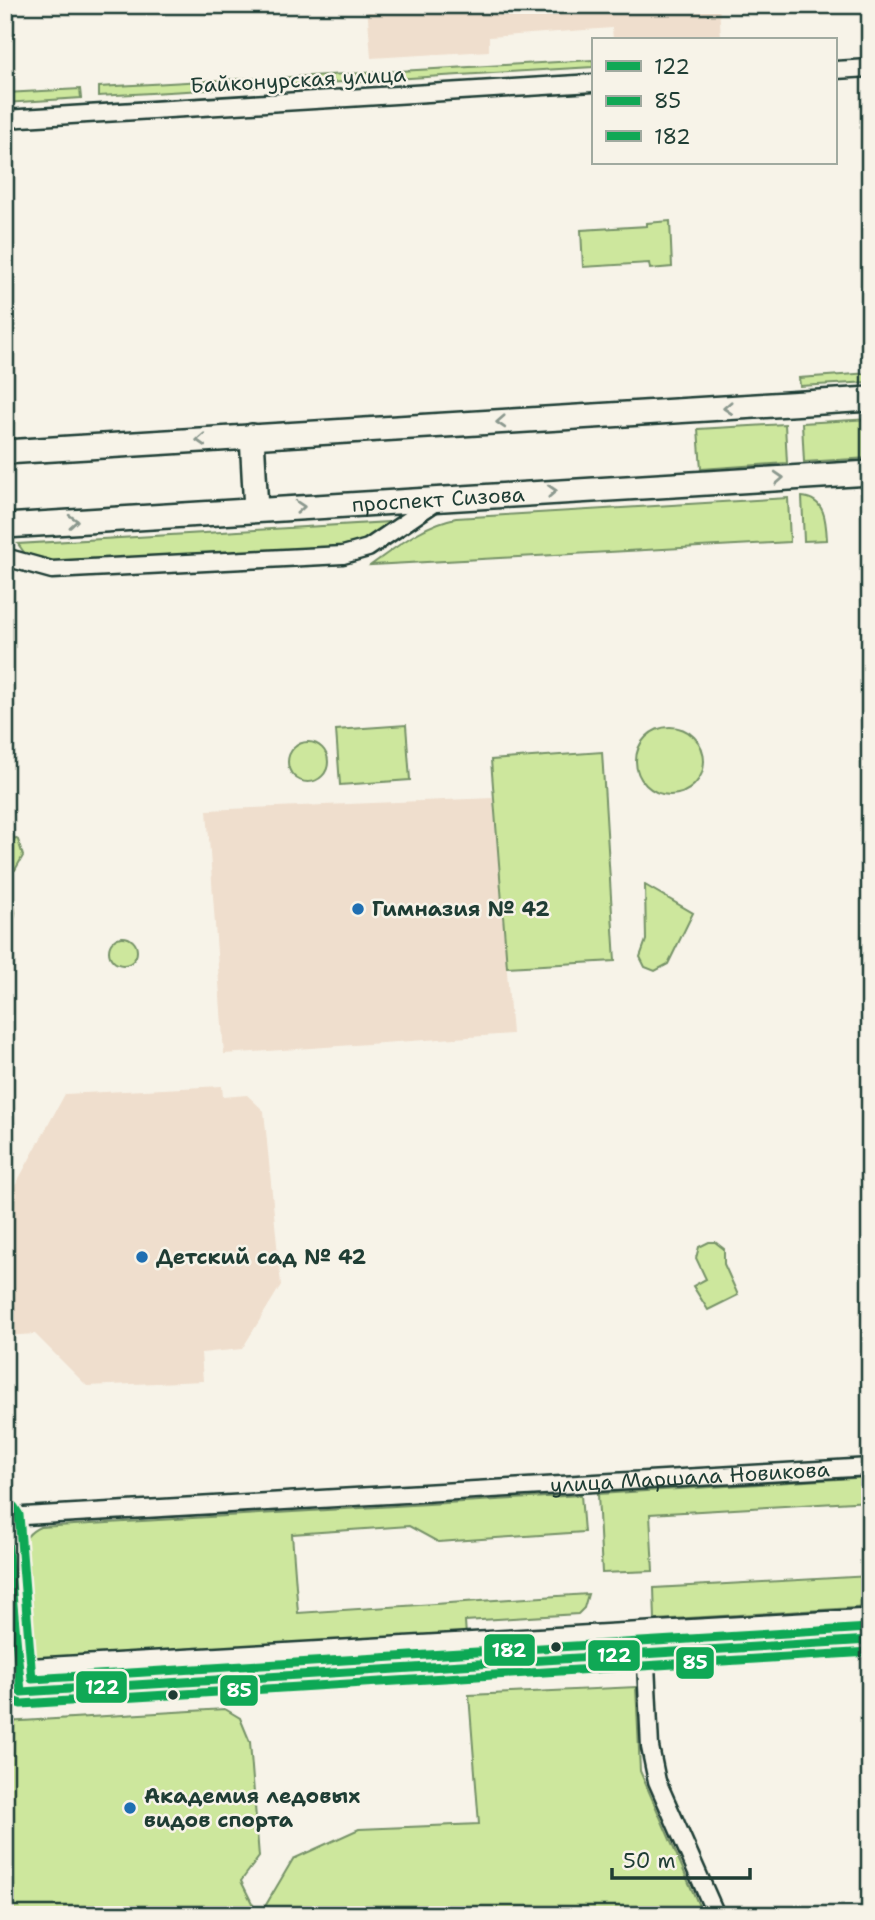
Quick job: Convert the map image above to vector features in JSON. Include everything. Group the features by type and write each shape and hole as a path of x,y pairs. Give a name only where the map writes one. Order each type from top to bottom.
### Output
{"main road":[{"path":"5,452 870,400"},
{"path":"252,436 256,510"},
{"name":"проспект Сизова","path":"5,526 870,472"},
{"name":"улица Маршала Новикова","path":"6,1517 15,1679 645,1644 870,1640"},
{"name":"улица Маршала Новикова","path":"645,1644 870,1620"}],"street":[{"path":"836,70 870,68"},
{"name":"Байконурская улица","path":"5,119 592,83"},
{"path":"5,557 52,570 343,555 368,548 442,498"},
{"name":"улица Маршала Новикова","path":"6,1517 870,1467"},
{"path":"645,1644 650,1746 657,1781 716,1915"}],"shaded area":[{"path":"5,5 12,5 15,74 5,74"},
{"path":"367,5 719,5 721,38 613,38 612,28 489,37 489,51 371,58"},
{"name":"Гимназия № 42","path":"493,798 512,1034 224,1054 207,810"},
{"name":"Детский сад № 42","path":"222,1086 223,1097 247,1095 264,1111 281,1285 242,1349 201,1353 203,1381 87,1386 35,1334 5,1336 5,1230 10,1229 10,1195 65,1094"}],"green space":[{"path":"592,60 592,67 277,86 276,78"},
{"path":"256,78 256,87 99,96 99,87"},
{"path":"80,89 81,98 5,103 5,93"},
{"path":"670,221 672,267 650,269 649,263 583,267 581,230 647,226 647,223"},
{"path":"870,373 870,382 800,386 799,378"},
{"path":"870,419 870,458 804,462 802,423"},
{"path":"785,424 787,463 701,469 698,429"},
{"path":"802,497 820,506 825,518 827,540 804,541"},
{"path":"788,498 790,542 371,565 422,530 456,518"},
{"path":"390,522 368,538 343,548 53,563 26,555 18,544"},
{"path":"406,725 410,780 340,785 336,730"},
{"path":"663,727 677,727 689,732 699,742 704,761 699,780 689,790 677,795 663,795 651,790 641,780 636,768 636,754 641,742 651,732"},
{"path":"308,742 316,743 322,748 327,754 327,770 322,776 316,781 308,782 300,781 294,776 289,770 288,762 289,754 294,748 300,743"},
{"path":"602,752 615,961 507,967 491,760"},
{"path":"5,832 18,840 23,856 15,870 5,874"},
{"path":"645,885 693,913 668,964 655,971 645,967 640,957 646,940"},
{"path":"5,895 13,903 15,912 12,922 5,930"},
{"path":"123,937 133,941 137,951 133,961 123,965 113,961 109,951 113,941"},
{"path":"715,1242 724,1249 724,1264 738,1295 708,1310 693,1286 706,1279 696,1258 699,1247"},
{"path":"870,1477 870,1501 650,1514 653,1571 602,1573 598,1494"},
{"path":"581,1495 584,1532 438,1542 409,1526 292,1534 298,1613 588,1594 584,1608 578,1614 465,1621 466,1636 40,1659 33,1655 28,1647 21,1550 28,1536 40,1527"},
{"path":"870,1576 870,1607 655,1620 654,1588"},
{"path":"636,1687 640,1771 703,1915 260,1915 293,1859 359,1829 479,1824 469,1695"},
{"name":"Академия ледовых видов спорта","path":"225,1709 240,1718 250,1742 259,1857 241,1881 258,1915 5,1915 5,1722"}],"transit line":[{"name":"182","path":"5,1505 14,1507 19,1515 32,1679 869,1628"},
{"name":"122","path":"5,1517 21,1692 870,1640"},
{"name":"85","path":"5,1649 9,1695 13,1701 21,1704 870,1652"}],"place":[{"name":"Гимназия № 42","path":"358,909"},
{"name":"Детский сад № 42","path":"142,1257"},
{"name":"Академия ледовых видов спорта","path":"130,1808"}]}
